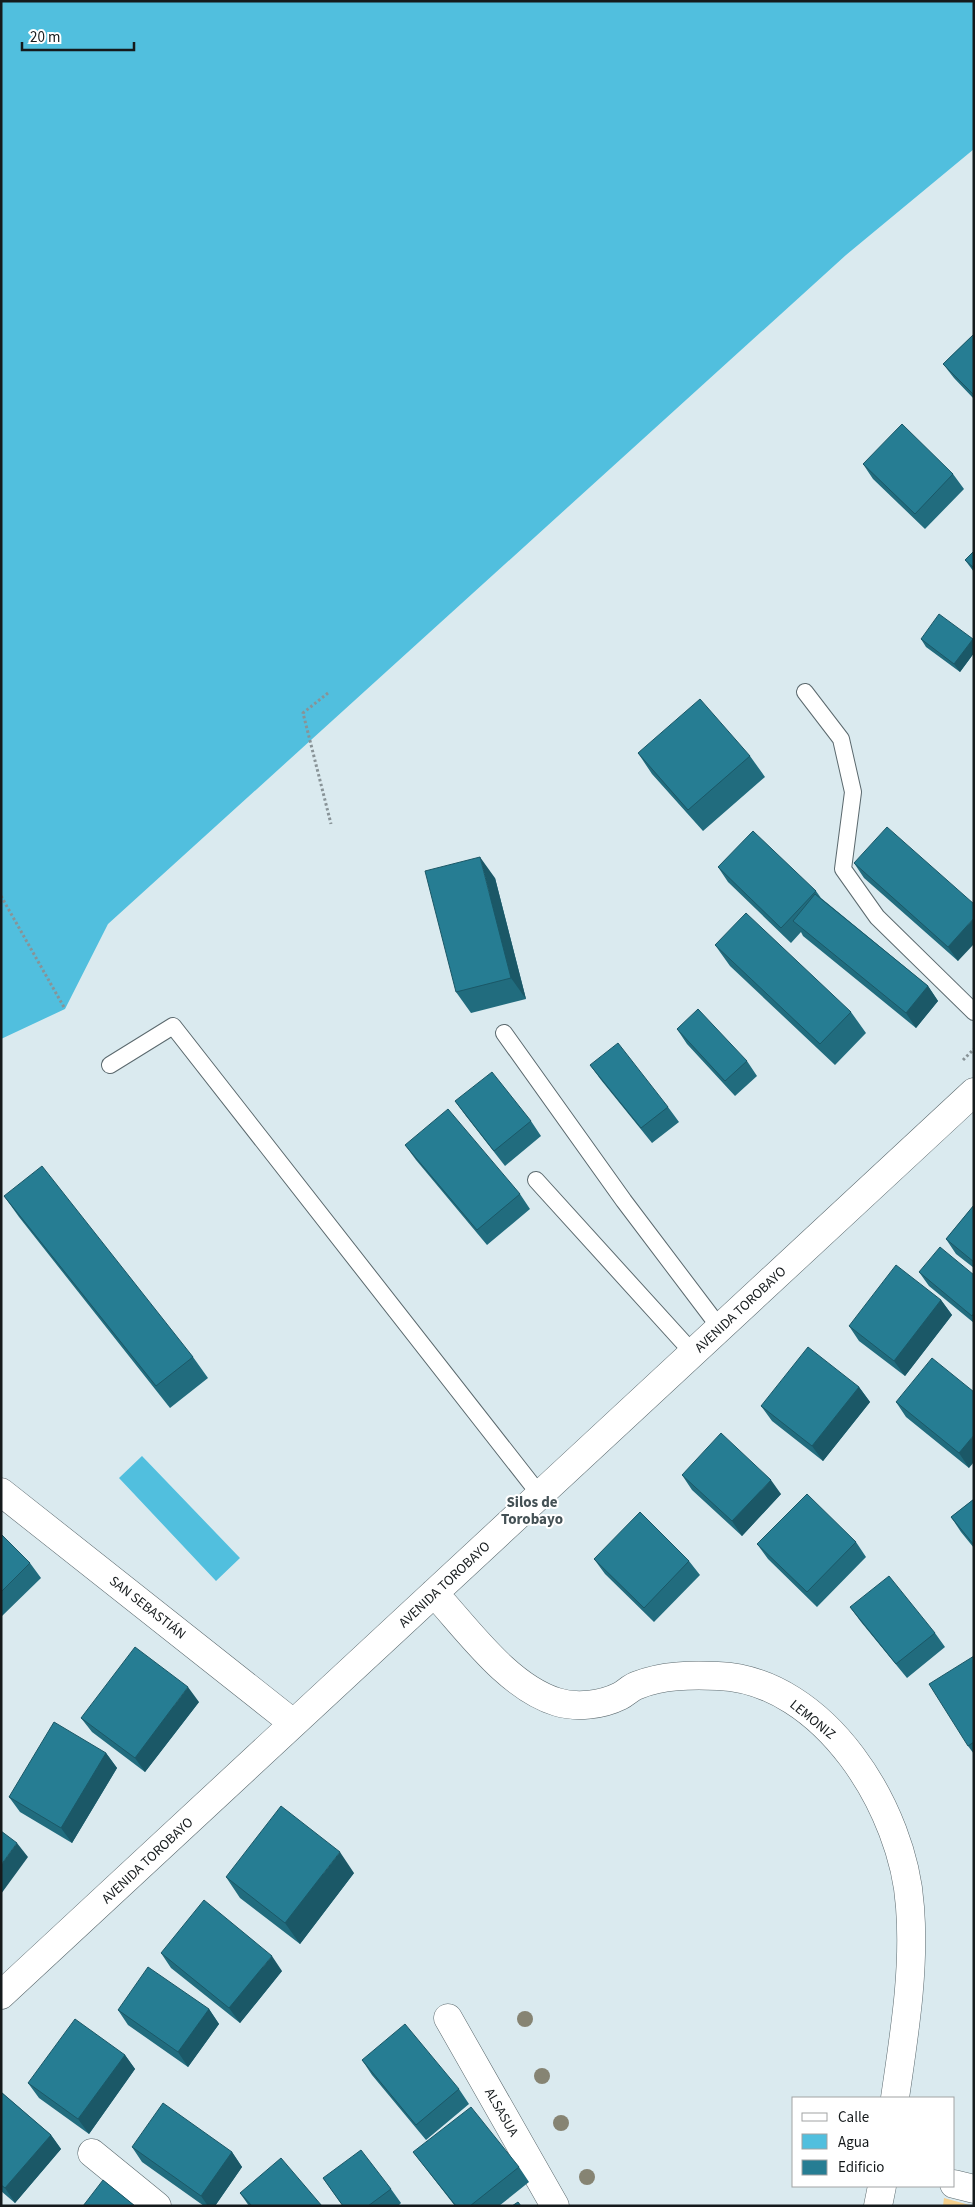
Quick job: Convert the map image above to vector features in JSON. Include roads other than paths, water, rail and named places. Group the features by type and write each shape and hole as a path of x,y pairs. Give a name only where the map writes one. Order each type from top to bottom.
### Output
{"street":[{"name":"AVENIDA TOROBAYO","path":"1,1995 974,1092"},
{"name":"SAN SEBASTIÁN","path":"1,1492 294,1723"},
{"name":"LEMONIZ","path":"434,1593 491,1655 526,1687 542,1697 560,1703 580,1705 600,1703 619,1696 637,1685 665,1678 694,1675 722,1676 751,1682 778,1693 802,1707 824,1724 837,1738 875,1794 889,1820 906,1877 910,1905 907,2015 895,2097"},
{"name":"ALSASUA","path":"448,2018 555,2206"},
{"path":"92,2153 157,2206"},
{"path":"955,2184 974,2189"},
{"path":"878,2206 882,2187"}],"lane":[{"path":"805,692 841,739 853,792 843,869 877,917 974,1012"},
{"path":"110,1065 173,1026 540,1495"},
{"path":"504,1033 624,1200 720,1328"},
{"path":"536,1180 693,1353"}],"water":[{"path":"1,1 974,1 974,149 846,255 108,924 65,1009 1,1039"},
{"path":"142,1456 240,1558 216,1581 119,1478"}],"district":[{"name":"Silos de Torobayo","path":"532,1510"}]}
